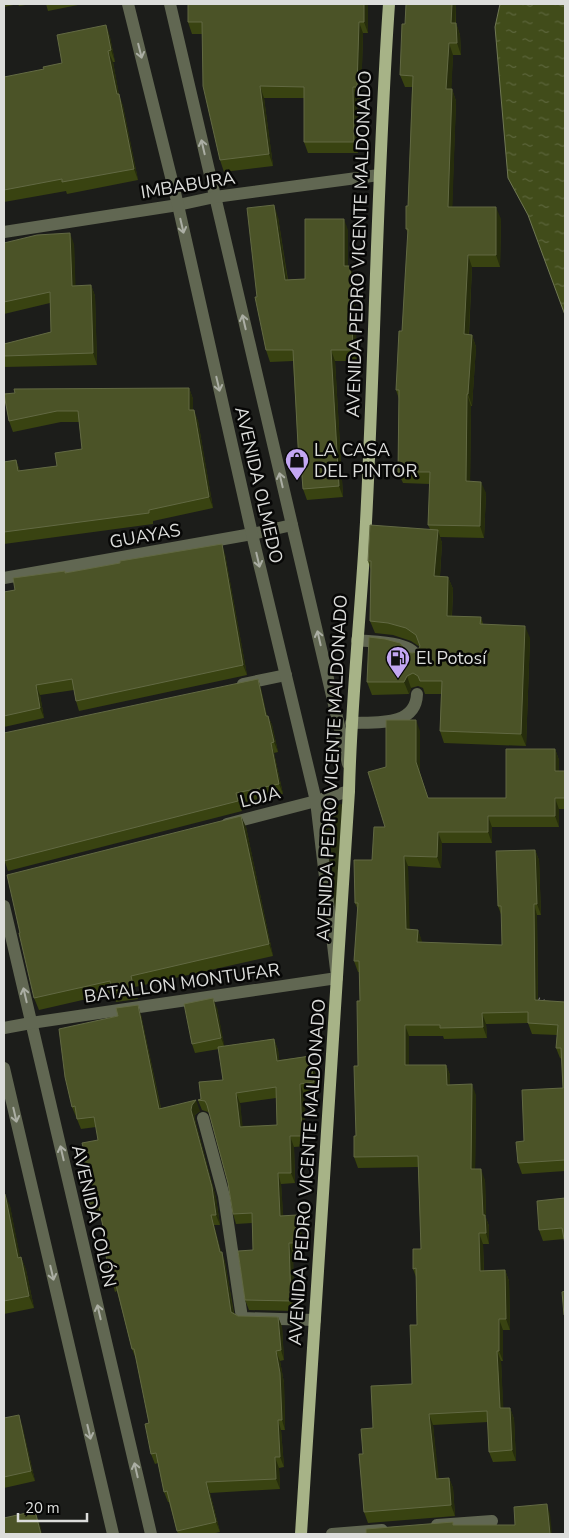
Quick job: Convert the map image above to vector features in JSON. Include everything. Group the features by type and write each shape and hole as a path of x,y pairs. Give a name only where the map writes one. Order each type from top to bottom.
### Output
{"main road":[{"name":"AVENIDA PEDRO VICENTE MALDONADO","path":"301,1534 349,791 351,723 366,522 379,175 389,4"}],"street":[{"name":"AVENIDA OLMEDO","path":"128,4 178,205 252,534 316,801 337,978"},
{"name":"AVENIDA OLMEDO","path":"170,4 350,771"},
{"name":"IMBABURA","path":"4,232 178,205 215,197 379,175"},
{"name":"GUAYAS","path":"4,578 252,534 292,524"},
{"path":"357,640 396,644 410,648 416,653 417,658"},
{"path":"227,688 286,675"},
{"path":"351,723 396,720 407,716 417,701 417,694"},
{"name":"LOJA","path":"212,828 349,791"},
{"name":"AVENIDA COLÓN","path":"4,906 151,1534"},
{"name":"BATALLON MONTUFAR","path":"4,1028 337,978"},
{"path":"4,1068 113,1534"},
{"path":"203,1118 224,1196 242,1318 315,1320"},
{"path":"424,1526 492,1520"},
{"path":"332,1534 394,1529"}],"path":[{"path":"532,996 553,1004"}],"shaded area":[{"path":"347,803 336,918 322,808"}],"water":[{"path":"500,4 565,4 565,315 528,215 508,178 495,27"}],"building":[{"path":"188,4 364,4 364,22 359,22 357,87 353,87 354,142 304,142 304,87 260,86 269,154 220,160 203,86 202,22 188,22"},
{"path":"406,4 452,4 451,23 456,23 457,43 449,43 446,89 452,89 448,207 496,207 496,255 468,255 464,334 472,335 467,394 466,481 481,482 480,526 428,525 430,472 398,472 399,390 396,390 399,331 402,331 408,229 406,229 406,206 408,206 413,76 400,75 402,24 405,24"},
{"path":"106,25 111,50 108,51 134,169 62,182 62,179 4,190 4,77 44,69 43,67 62,63 57,35"},
{"path":"274,205 285,280 305,279 305,219 344,219 344,266 350,266 353,350 331,350 339,486 303,489 301,464 299,464 293,350 266,350 255,297 257,297 247,208"},
{"path":"70,233 72,286 91,285 93,353 4,356 4,344 51,332 50,292 4,302 4,243 37,235"},
{"path":"189,388 189,410 194,410 209,497 149,510 149,513 4,532 4,462 16,460 18,471 57,466 55,453 82,449 78,411 57,411 9,421 4,394 15,393 14,389"},
{"path":"370,525 438,530 434,576 448,577 447,616 481,617 480,624 525,626 521,734 440,731 442,681 420,681 418,676 413,673 407,676 404,682 367,682 369,637 400,643 408,652 412,653 417,652 420,646 416,635 406,628 370,621 371,561 368,561"},
{"path":"222,544 243,665 76,701 72,679 36,685 40,708 4,716 4,592 15,590 13,578 65,571 65,573 120,563 120,561"},
{"path":"258,679 274,742 271,743 279,784 236,793 238,801 4,861 4,733"},
{"path":"386,720 416,720 416,762 428,798 506,798 506,749 555,749 555,771 565,771 565,798 555,798 555,816 488,816 488,832 438,832 437,857 404,856 406,929 418,930 417,942 502,945 501,906 498,906 496,851 535,850 537,904 534,904 535,1000 565,1002 565,1160 518,1163 516,1142 524,1141 522,1090 563,1088 561,1048 556,1048 558,1025 528,1023 528,1012 482,1013 483,1027 440,1028 440,1025 405,1025 405,1065 446,1065 447,1085 472,1084 471,1169 481,1169 483,1215 485,1215 486,1233 479,1233 480,1271 505,1270 506,1319 499,1319 499,1351 497,1351 500,1408 510,1408 512,1450 489,1452 487,1411 429,1414 436,1479 449,1478 451,1505 364,1512 359,1454 363,1454 361,1429 373,1428 371,1386 412,1384 410,1325 417,1325 416,1268 413,1269 413,1249 421,1249 418,1156 354,1157 354,1136 356,1136 354,1066 358,1066 357,1001 360,1001 359,961 354,961 358,903 355,903 354,860 372,860 374,827 385,827 368,772 386,767"},
{"path":"241,816 269,944 131,976 134,988 112,991 110,981 34,998 7,875"},
{"path":"213,998 221,1038 192,1044 184,1004"},
{"path":"138,1005 159,1109 196,1100 191,1110 212,1187 216,1215 211,1215 220,1252 222,1252 231,1312 238,1316 278,1317 281,1350 276,1351 280,1373 282,1420 278,1420 280,1457 275,1457 276,1479 206,1482 216,1522 177,1531 167,1491 164,1492 156,1453 151,1454 145,1424 149,1423 134,1349 132,1349 115,1281 112,1281 105,1252 108,1251 99,1207 91,1209 85,1181 80,1152 84,1151 82,1143 98,1140 94,1117 77,1119 75,1106 72,1107 65,1077 59,1029 118,1016 116,1008"},
{"path":"274,1039 277,1061 310,1056 314,1082 300,1084 302,1136 290,1136 291,1173 278,1173 280,1216 297,1215 298,1243 289,1243 291,1301 245,1300 238,1251 253,1250 252,1213 233,1214 228,1183 207,1105 205,1101 198,1100 201,1099 199,1082 223,1080 218,1047","holes":["276,1087 277,1125 240,1127 236,1093"]},
{"path":"4,1194 18,1258 21,1257 29,1296 4,1301"},
{"path":"565,1198 565,1244 562,1228 539,1230 537,1201"},
{"path":"565,1291 565,1314 564,1315 562,1292"},
{"path":"19,1415 31,1471 4,1477 4,1418"},
{"path":"547,1504 550,1534 366,1534 366,1529 453,1522 453,1525 515,1525 514,1507"},
{"path":"35,1511 41,1534 4,1534 4,1518"}],"place":[{"name":"LA CASA DEL PINTOR","path":"297,481"},
{"name":"El Potosí","path":"398,679"}]}
